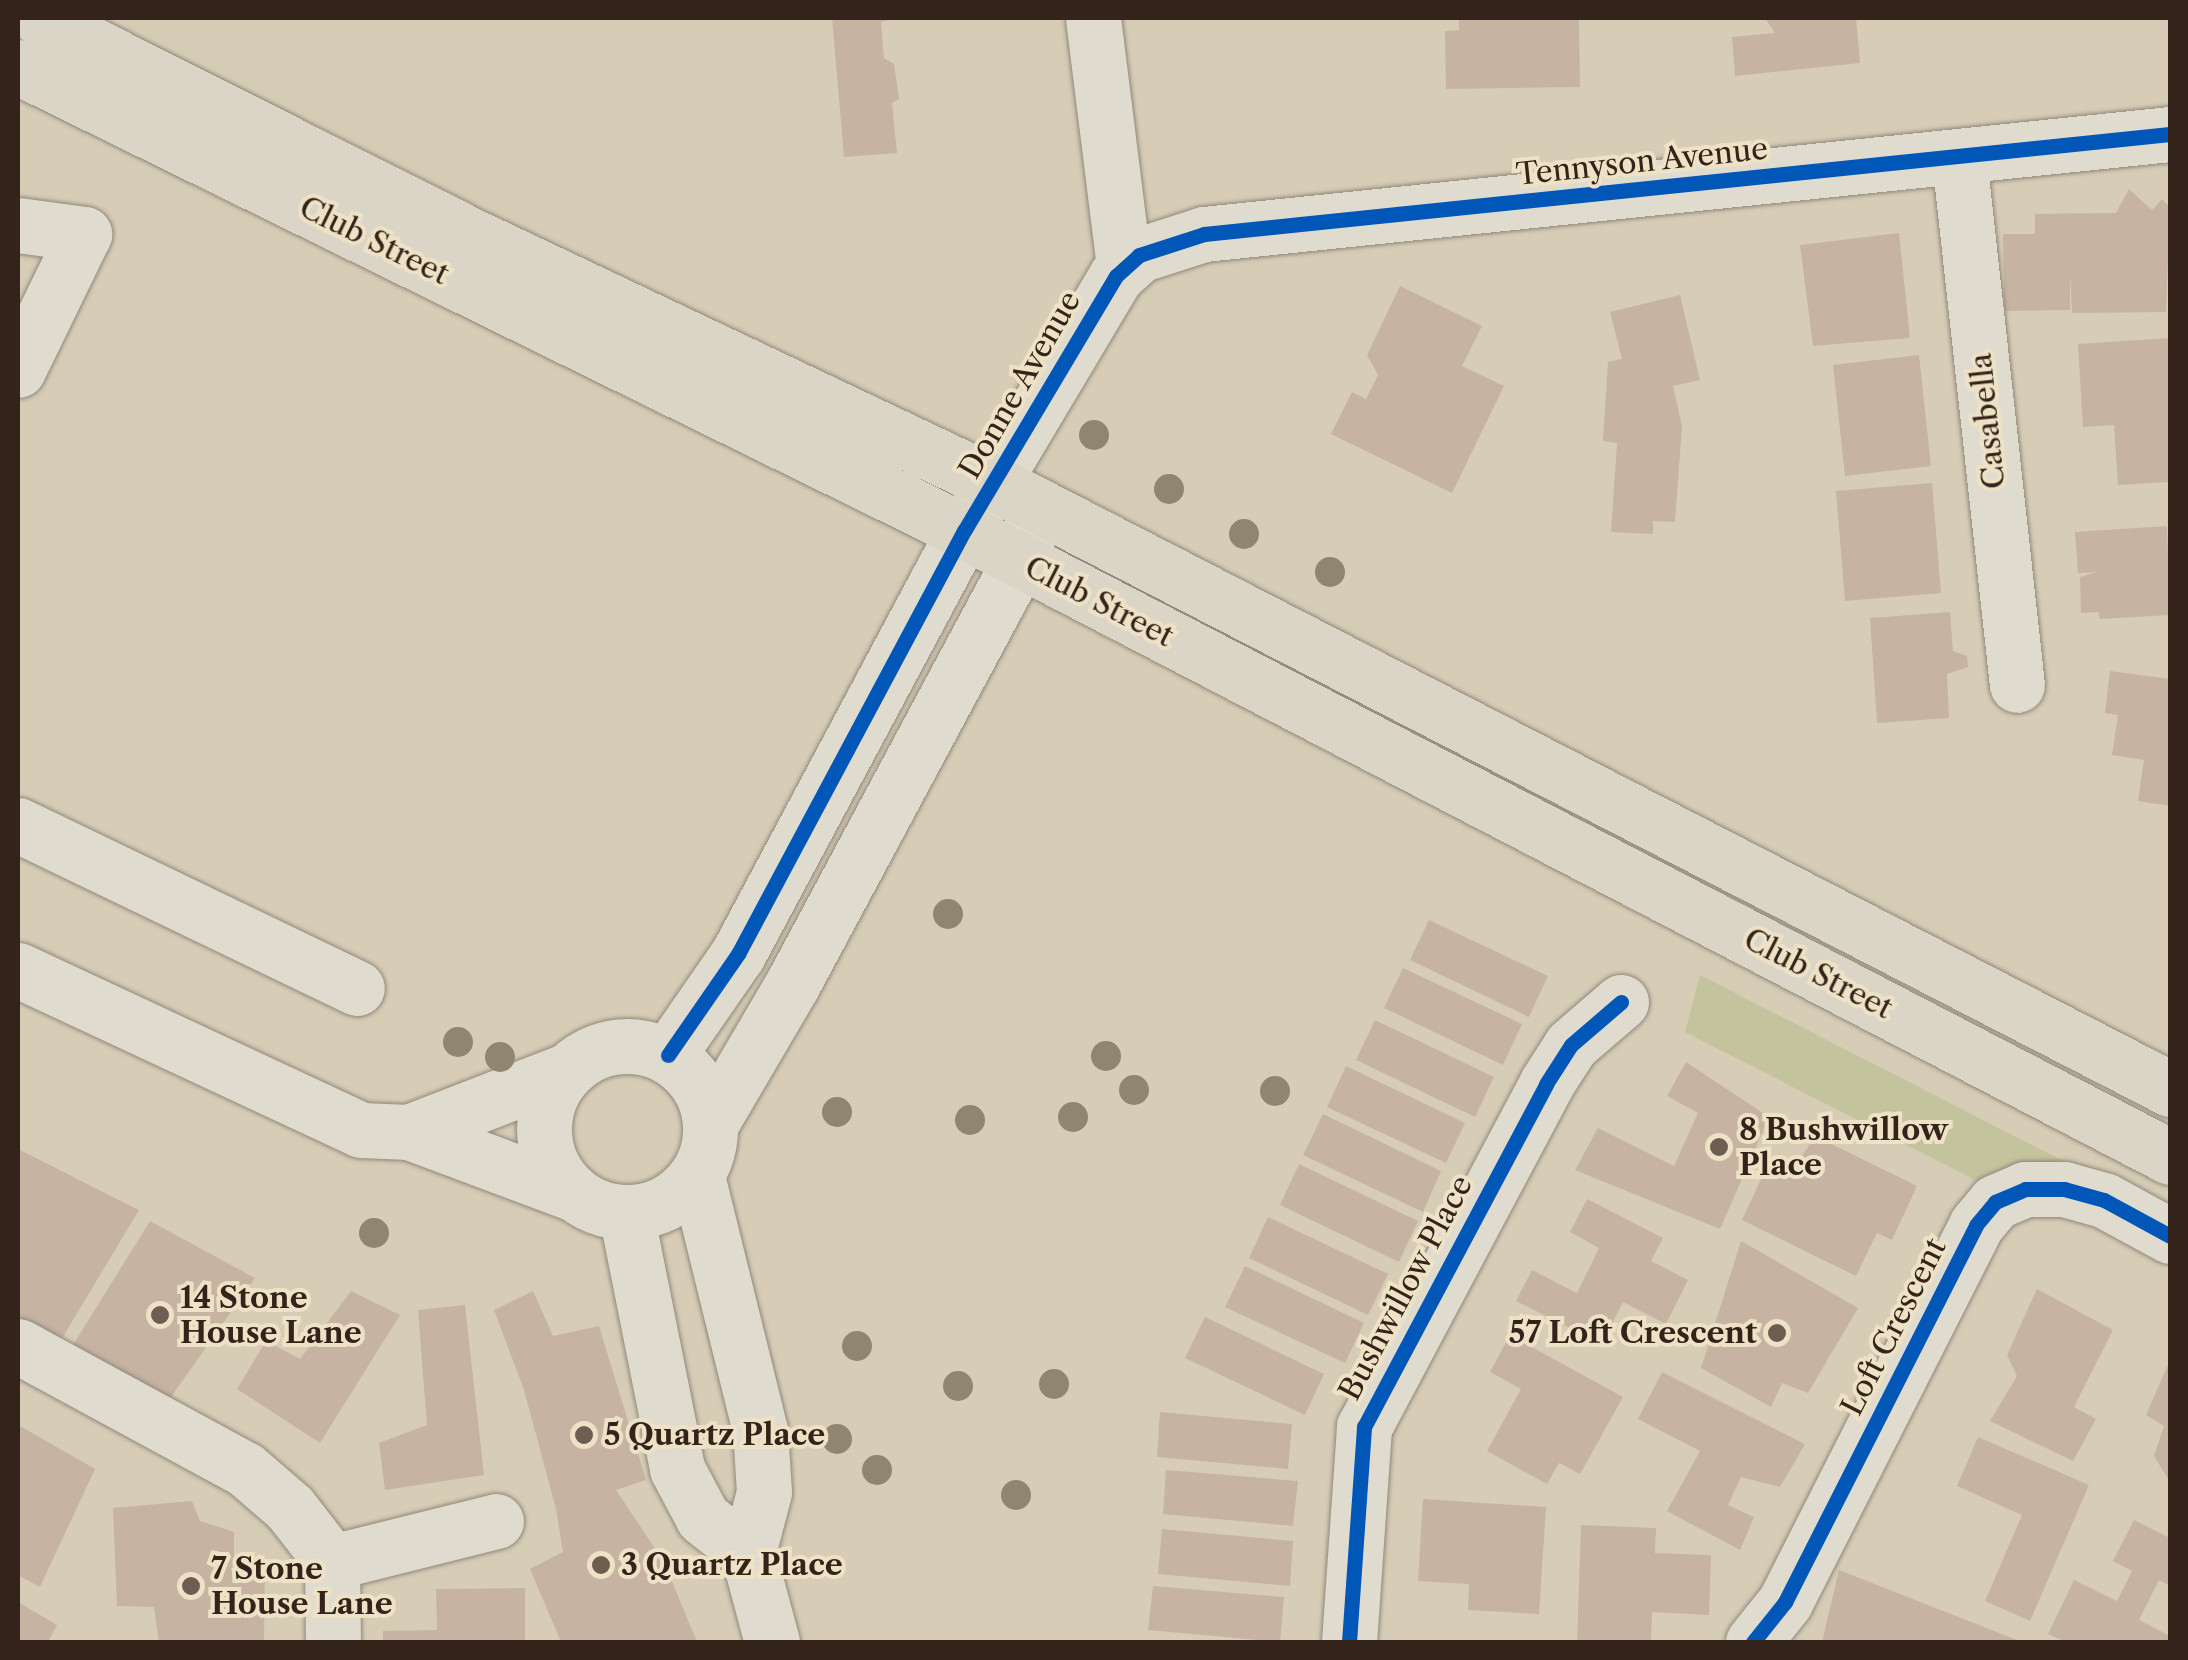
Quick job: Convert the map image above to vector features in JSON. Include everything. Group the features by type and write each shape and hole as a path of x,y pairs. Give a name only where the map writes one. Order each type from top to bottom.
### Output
{"main road":[{"name":"Club Street","path":"39,18 483,241 1017,494 2170,1089"},
{"name":"Club Street","path":"18,67 964,531 2170,1156"}],"street":[{"path":"1092,18 1124,266"},
{"name":"Tennyson Avenue","path":"1124,266 1152,248 1204,234 2170,134"},
{"name":"Casabella","path":"1959,158 2017,685"},
{"path":"18,225 84,234 18,370"},
{"name":"Donne Avenue","path":"711,1123 792,986 1020,560 1017,494 1054,388 1124,266"},
{"name":"Donne Avenue","path":"668,1055 738,954 964,531 1017,494"},
{"path":"18,825 357,988"},
{"path":"18,946 162,1017 213,1064"},
{"path":"18,970 360,1130 409,1132 626,1213 678,1196 697,1176"},
{"name":"Bushwillow Place","path":"1348,1642 1364,1428 1546,1084 1571,1045 1621,1002"},
{"path":"409,1132 566,1071 614,1046 668,1055 705,1096 711,1123 697,1176 760,1430 764,1492 748,1553 772,1642"},
{"path":"566,1071 544,1121 551,1162 575,1194"},
{"name":"Loft Crescent","path":"1753,1642 1786,1602 1976,1226 1995,1202 2025,1189 2064,1189 2104,1200 2170,1236"},
{"path":"626,1213 677,1469 703,1518 748,1553"},
{"path":"655,1345 734,1327"},
{"path":"18,1346 245,1469 314,1533 332,1562 333,1642"},
{"path":"332,1562 496,1521"}],"green space":[{"path":"1700,975 2067,1163 1991,1188 1685,1032"}],"building":[{"path":"832,18 896,18 881,22 884,58 894,64 899,99 892,103 897,153 844,157"},
{"path":"1459,18 1579,18 1580,87 1446,89 1445,31 1459,30"},
{"path":"1765,18 1856,18 1860,63 1735,76 1732,37 1775,33"},
{"path":"2129,189 2152,210 2162,199 2170,207 2166,312 2072,313 2070,272 2070,310 2004,311 2003,234 2035,234 2035,214 2116,213"},
{"path":"1899,233 1910,338 1813,346 1800,245"},
{"path":"1400,286 1482,326 1462,366 1504,386 1452,493 1331,434 1352,392 1366,399 1378,375 1367,355"},
{"path":"1680,295 1700,380 1673,386 1682,426 1675,522 1653,521 1653,534 1611,532 1617,443 1603,441 1608,362 1622,359 1610,312"},
{"path":"2170,338 2169,482 2118,485 2114,425 2083,427 2078,344"},
{"path":"1919,355 1931,466 1845,476 1833,365"},
{"path":"1932,483 1941,593 1845,601 1836,491"},
{"path":"2167,526 2170,615 2100,619 2098,612 2081,613 2080,577 2097,572 2078,573 2075,532"},
{"path":"1950,612 1953,651 1967,656 1968,667 1947,674 1949,718 1877,723 1870,618"},
{"path":"2110,671 2170,679 2170,806 2138,801 2144,760 2112,755 2118,715 2105,713"},
{"path":"1429,920 1548,976 1529,1017 1410,960"},
{"path":"1403,968 1522,1024 1503,1065 1384,1008"},
{"path":"1375,1020 1494,1077 1475,1117 1356,1060"},
{"name":"8 Bushwillow Place","path":"1686,1062 1769,1117 1720,1229 1575,1170 1598,1128 1674,1166 1698,1113 1667,1096"},
{"path":"1346,1066 1465,1123 1446,1163 1327,1107"},
{"path":"1323,1114 1441,1171 1423,1212 1303,1155"},
{"path":"1815,1136 1917,1186 1892,1240 1877,1233 1856,1276 1742,1220 1767,1166 1791,1173"},
{"path":"18,1149 139,1210 55,1350 18,1327"},
{"path":"1299,1164 1418,1221 1399,1262 1280,1205"},
{"path":"1587,1199 1663,1238 1651,1261 1688,1280 1666,1324 1623,1302 1602,1344 1516,1301 1532,1270 1577,1293 1599,1248 1570,1232"},
{"path":"1268,1217 1388,1274 1368,1315 1249,1258"},
{"name":"14 Stone House Lane","path":"150,1221 255,1278 166,1404 68,1353"},
{"name":"57 Loft Crescent","path":"1741,1241 1858,1308 1808,1393 1782,1383 1771,1407 1701,1368"},
{"path":"1245,1266 1364,1323 1345,1363 1225,1307"},
{"path":"2037,1289 2113,1330 2074,1407 2096,1419 2073,1461 1990,1421 2017,1376 2007,1355"},
{"path":"351,1291 400,1315 320,1443 237,1389 266,1341 300,1359"},
{"path":"533,1291 553,1336 599,1326 646,1480 616,1490 664,1562 697,1642 561,1642 530,1569 563,1552 556,1509 524,1390 494,1310"},
{"path":"465,1305 484,1475 385,1490 379,1443 427,1425 418,1310"},
{"path":"1205,1317 1324,1374 1305,1415 1185,1358"},
{"path":"1510,1335 1623,1397 1580,1474 1559,1463 1547,1484 1487,1451 1521,1389 1490,1372"},
{"path":"2170,1360 2170,1482 2154,1456 2164,1426 2146,1415"},
{"path":"1662,1372 1805,1444 1780,1487 1741,1477 1728,1505 1754,1517 1740,1550 1667,1511 1700,1451 1638,1419"},
{"path":"1160,1412 1292,1424 1288,1469 1157,1457"},
{"path":"18,1425 95,1469 40,1587 18,1575"},
{"path":"1978,1437 2089,1485 2030,1621 1985,1601 2022,1515 1957,1486"},
{"path":"1166,1470 1298,1481 1293,1526 1163,1514"},
{"path":"1423,1499 1546,1507 1539,1614 1468,1610 1469,1584 1418,1581"},
{"name":"7 Stone House Lane","path":"192,1501 200,1521 234,1532 234,1556 265,1566 264,1642 159,1642 154,1607 117,1606 113,1508"},
{"path":"2134,1520 2170,1538 2170,1586 2159,1580 2139,1620 2170,1636 2170,1642 2066,1642 2048,1634 2074,1580 2117,1601 2132,1571 2113,1561"},
{"path":"1581,1525 1656,1528 1655,1553 1711,1555 1709,1615 1652,1612 1651,1642 1577,1642"},
{"path":"1162,1529 1293,1541 1290,1586 1158,1574"},
{"path":"1839,1570 2022,1642 1822,1642"},
{"path":"1153,1586 1284,1597 1280,1642 1148,1630"},
{"path":"525,1588 525,1642 383,1642 383,1631 437,1630 436,1589"},
{"path":"18,1602 57,1625 48,1642 18,1642"}],"cycle path":[{"path":"668,1055 738,954 964,531 1116,276 1139,255 1204,234 2170,134"},
{"path":"1349,1642 1364,1427 1546,1084 1571,1045 1621,1002"},
{"path":"1753,1642 1785,1602 1976,1225 1995,1202 2025,1189 2064,1189 2104,1200 2170,1236"}],"place":[{"name":"8 Bushwillow Place","path":"1719,1147"},
{"name":"14 Stone House Lane","path":"160,1315"},
{"name":"57 Loft Crescent","path":"1777,1333"},
{"name":"5 Quartz Place","path":"584,1435"},
{"name":"3 Quartz Place","path":"601,1565"},
{"name":"7 Stone House Lane","path":"191,1586"}]}
